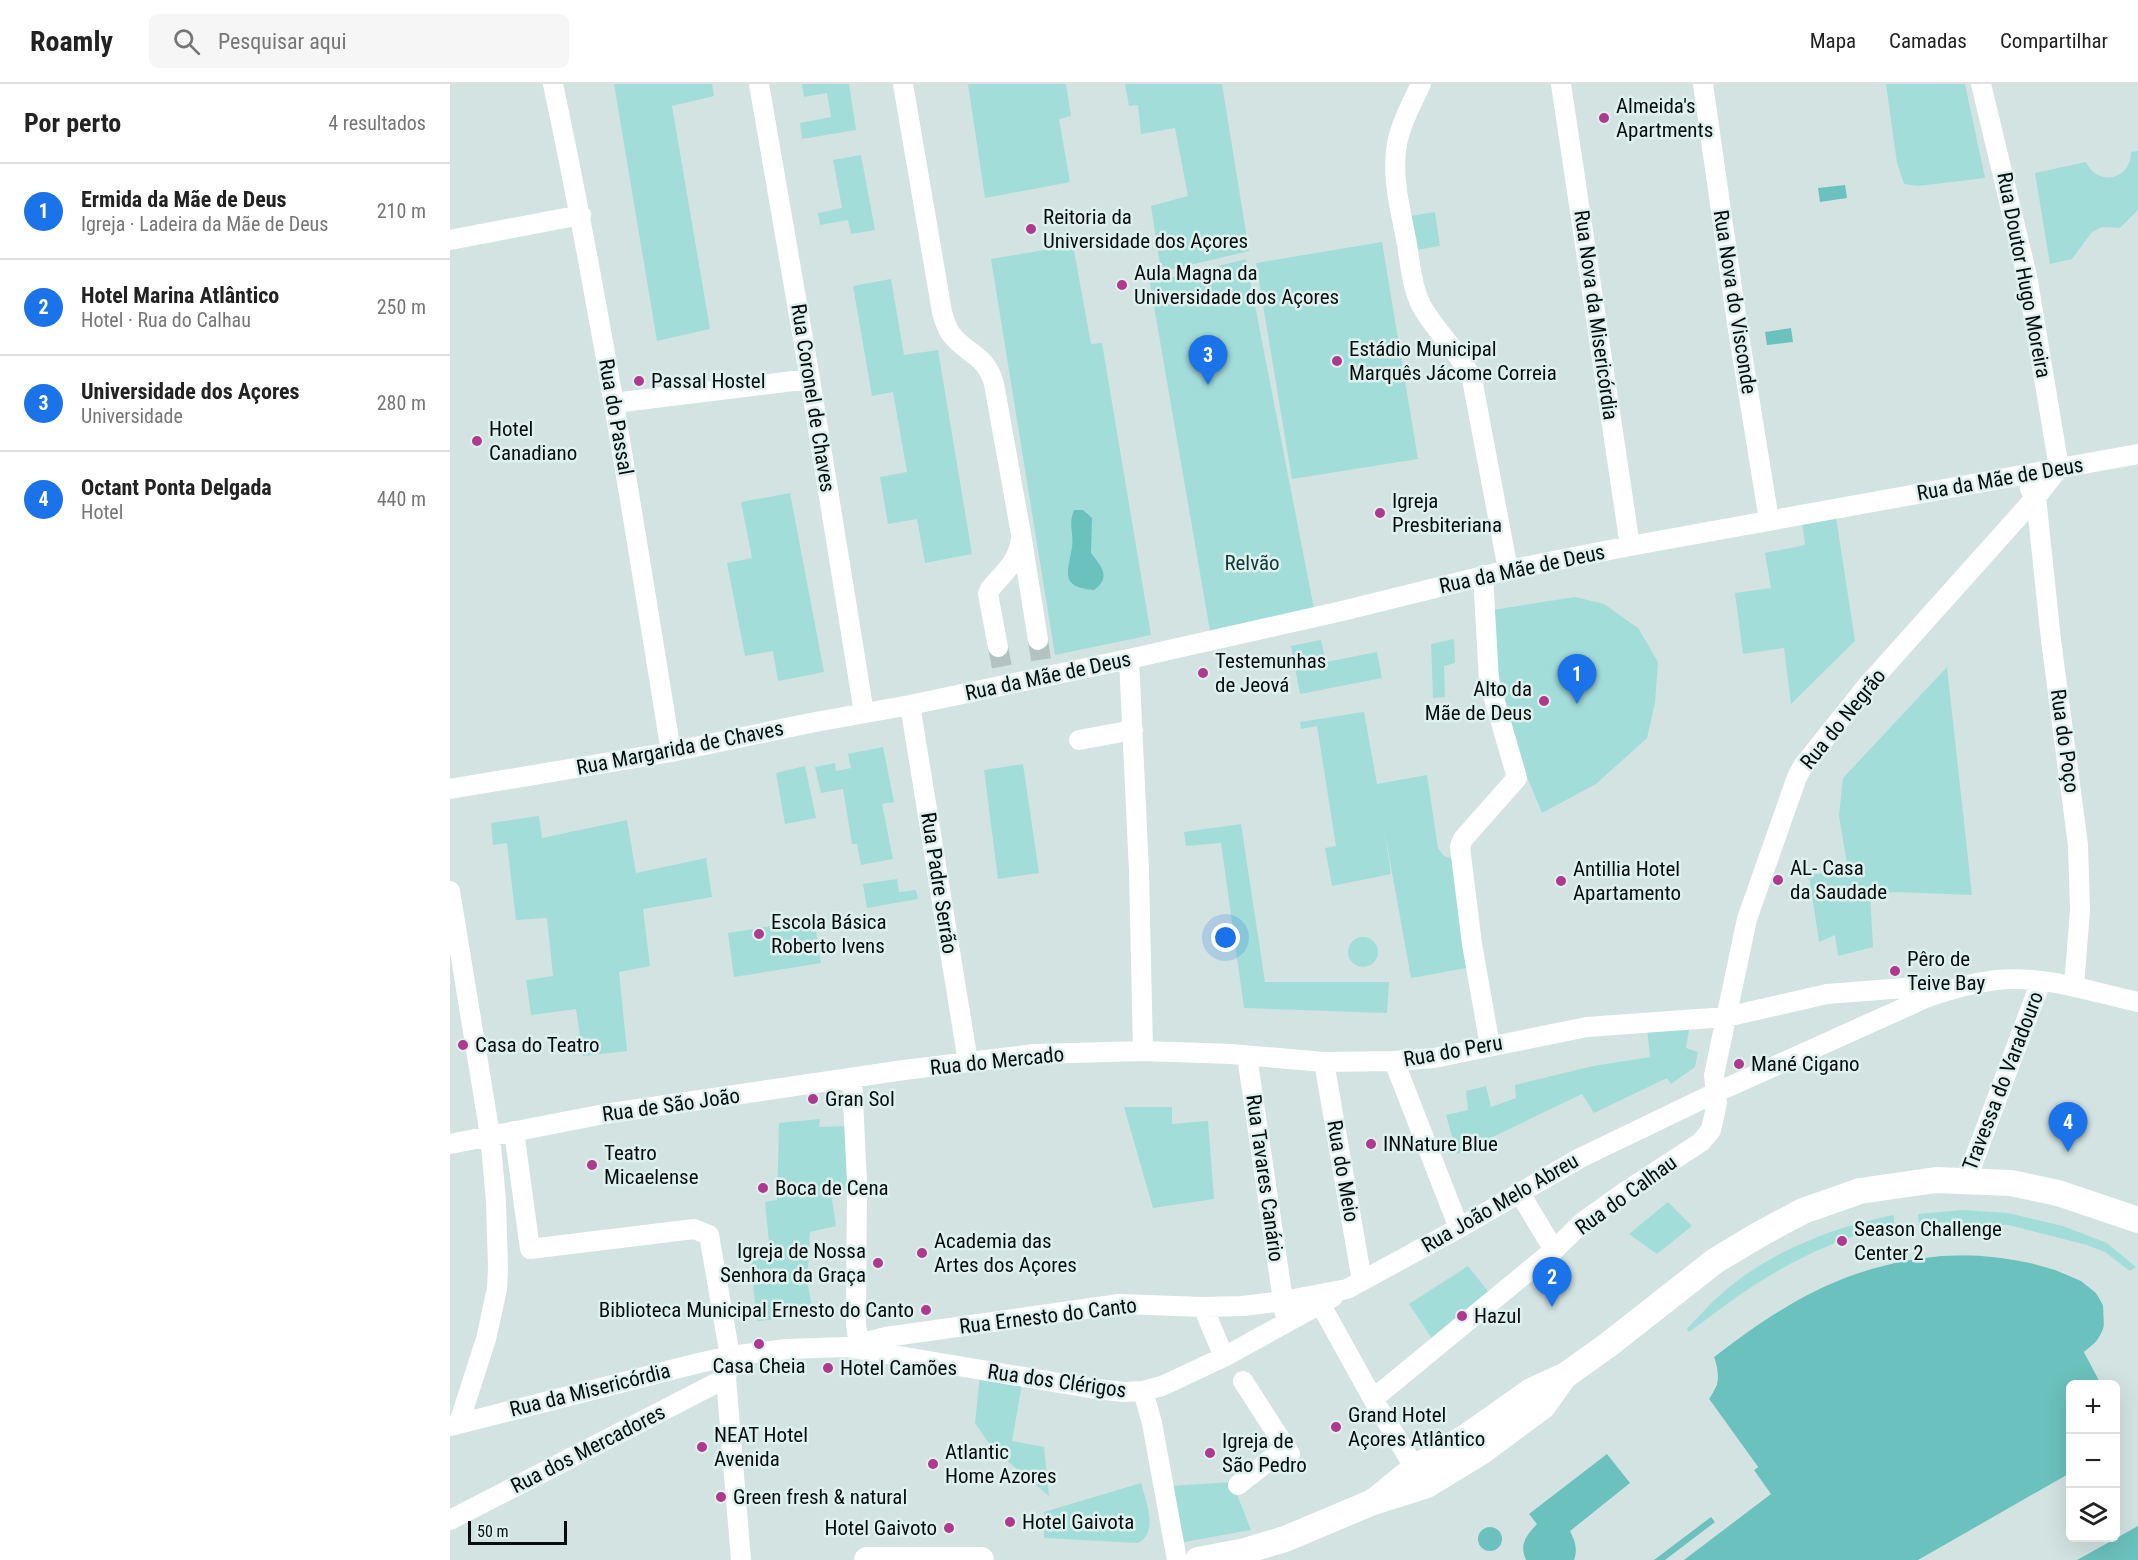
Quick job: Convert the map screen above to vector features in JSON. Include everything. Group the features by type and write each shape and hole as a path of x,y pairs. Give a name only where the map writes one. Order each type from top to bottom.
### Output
{"main road":[{"path":"1198,1560 1245,1551 1285,1539 1374,1502 1421,1476 1462,1439 1531,1391 1566,1375 1715,1261 1803,1211 1860,1191 1936,1180 2011,1183 2058,1193 2138,1220"},
{"path":"867,1560 981,1560"}],"street":[{"name":"Rua do Passal","path":"553,84 581,214 671,752"},
{"name":"Rua Coronel de Chaves","path":"759,84 864,713"},
{"path":"903,84 942,312 951,333 985,362 990,370 1038,639"},
{"path":"1421,84 1400,131 1395,155 1395,173 1414,284 1429,318 1461,356 1472,379 1508,570"},
{"name":"Rua Nova da Misericórdia","path":"1561,84 1630,546"},
{"name":"Rua Nova do Visconde","path":"1703,84 1737,323 1769,520"},
{"name":"Rua Doutor Hugo Moreira","path":"1981,84 2027,276 2059,468"},
{"path":"450,240 581,214"},
{"path":"614,403 810,379"},
{"name":"Rua da Mãe de Deus","path":"910,705 1004,678 1130,659 1342,611 1483,575 1769,520 2138,454"},
{"name":"Rua do Negrão","path":"1715,1093 1714,1075 1747,919 1791,792 1803,766 1866,687 2036,497 2059,468"},
{"path":"2021,475 2036,497"},
{"name":"Rua do Poço","path":"2036,497 2051,639 2078,845 2080,910 2074,986"},
{"path":"998,647 988,594 1016,558 1021,534"},
{"path":"1483,575 1489,681 1517,778 1463,839 1460,847 1472,944 1490,1046"},
{"path":"1130,659 1139,871 1143,1051"},
{"name":"Rua Margarida de Chaves","path":"450,789 671,752 910,705"},
{"name":"Rua Padre Serrão","path":"910,705 969,1062"},
{"path":"1079,740 1133,730"},
{"path":"450,891 454,943 490,1135 496,1201 497,1289 486,1339 454,1424"},
{"name":"Rua João Melo Abreu","path":"1283,1301 1354,1285 1580,1158 1715,1093 1928,997 1961,986 1998,980 2041,981 2074,986 2138,1002"},
{"name":"Travessa do Varadouro","path":"1966,1181 2041,981"},
{"name":"Rua do Peru","path":"1143,1051 1324,1062 1394,1061 1434,1058 1587,1027 1726,1017 1827,994 1917,987 1924,988 1928,997"},
{"name":"Rua do Mercado","path":"852,1078 1034,1054 1143,1051"},
{"name":"Rua Tavares Canário","path":"1247,1056 1286,1323"},
{"path":"1394,1061 1459,1228"},
{"name":"Rua do Meio","path":"1324,1062 1354,1285"},
{"path":"852,1078 857,1182 856,1325 852,1346"},
{"name":"Rua de São João","path":"450,1144 604,1114 852,1078"},
{"name":"Rua do Calhau","path":"1373,1399 1554,1250 1584,1221 1701,1142 1711,1130 1717,1103 1715,1093"},
{"path":"514,1131 530,1249 694,1229 709,1235 730,1356 726,1378 741,1560"},
{"path":"1519,1192 1554,1250"},
{"name":"Rua dos Clérigos","path":"852,1346 887,1346 1089,1388 1123,1392 1143,1391 1162,1386 1224,1357 1354,1285"},
{"name":"Rua Ernesto do Canto","path":"887,1346 1119,1304 1203,1307 1243,1306 1283,1301"},
{"path":"1321,1305 1373,1399 1421,1476"},
{"path":"1203,1307 1224,1357"},
{"name":"Rua da Misericórdia","path":"454,1424 730,1356 787,1349 852,1346"},
{"name":"Rua dos Mercadores","path":"450,1520 726,1378"},
{"path":"1238,1485 1287,1451 1243,1381"},
{"path":"1143,1391 1152,1423 1177,1560"}],"green space":[{"path":"614,84 712,84 714,96 672,106 710,329 657,341"},
{"path":"802,84 849,84 856,130 802,139 800,123 831,117 827,93 804,97"},
{"path":"968,84 1066,84 1071,116 1059,119 1070,182 985,198"},
{"path":"1125,84 1222,84 1249,251 1161,272 1151,206 1188,196 1175,128 1141,134 1138,105 1129,106"},
{"path":"1886,84 1965,84 1985,178 1918,186 1904,184 1897,163"},
{"path":"2138,151 2138,210 2120,228 2102,227 2092,232 2072,259 2050,264 2035,173 2086,162 2098,175 2113,177 2126,169 2131,152"},
{"path":"861,155 875,230 851,234 848,220 820,225 818,213 842,208 833,160"},
{"path":"1435,212 1440,246 1416,250 1411,216"},
{"name":"Estádio Municipal Marquês Jácome Correia","path":"1382,242 1418,459 1292,479 1256,263"},
{"path":"1073,245 1091,344 1102,343 1151,635 1055,655 991,259"},
{"name":"Relvão","path":"1246,259 1314,609 1210,631 1150,283"},
{"path":"891,279 904,355 938,350 972,554 925,563 917,519 888,524 880,477 907,472 893,392 872,396 853,286"},
{"path":"790,493 824,672 778,681 773,651 745,656 727,563 752,558 741,502"},
{"path":"1836,517 1855,641 1791,704 1784,648 1743,654 1735,593 1771,588 1765,553 1805,545 1802,522"},
{"path":"1575,597 1604,604 1638,628 1658,662 1655,703 1647,738 1596,784 1542,813 1521,762 1494,656 1493,610"},
{"path":"1454,639 1455,663 1444,666 1445,697 1433,698 1431,644"},
{"path":"1321,640 1326,662 1377,652 1382,678 1300,694 1291,646"},
{"path":"1947,667 1972,895 1897,892 1870,894 1873,947 1838,956 1835,935 1819,942 1809,875 1848,870 1839,816 1843,778"},
{"path":"1364,712 1377,784 1427,775 1438,848 1444,856 1457,860 1472,967 1411,978 1384,828 1391,874 1332,886 1325,848 1336,846 1317,726 1301,729 1300,722"},
{"path":"883,747 894,802 882,804 893,859 861,865 857,844 852,844 843,789 821,793 815,767 835,763 836,771 851,768 848,754"},
{"path":"1023,764 1039,873 998,879 984,770"},
{"path":"805,766 816,818 785,824 776,773"},
{"path":"539,816 542,838 627,820 636,873 706,858 712,897 643,909 650,966 619,972 627,1051 583,1056 576,1009 531,1015 526,980 553,976 547,918 516,920 507,843 493,845 491,823"},
{"path":"1241,824 1265,982 1389,982 1387,1013 1244,1008 1221,843 1186,846 1184,832"},
{"path":"897,879 899,892 916,890 918,899 867,908 863,884"},
{"path":"814,919 821,963 734,977 728,933"},
{"path":"1363,937 1374,941 1378,952 1374,963 1363,967 1352,963 1348,952 1352,941"},
{"path":"1690,1024 1686,1048 1698,1052 1695,1067 1671,1084 1667,1078 1594,1113 1582,1094 1457,1154 1446,1115 1468,1110 1466,1091 1486,1086 1491,1107 1516,1098 1515,1085 1593,1066 1650,1057 1647,1028"},
{"path":"1124,1107 1172,1107 1172,1124 1208,1121 1214,1199 1153,1208"},
{"path":"820,1119 819,1127 846,1126 849,1190 831,1193 836,1226 810,1232 807,1281 814,1316 757,1321 750,1255 770,1252 765,1202 777,1200 779,1123"},
{"path":"1668,1202 1692,1226 1657,1254 1629,1234"},
{"path":"1963,1210 2008,1213 2063,1226 2107,1243 2136,1267 2130,1271 2105,1252 2087,1245 2009,1225 1933,1222 1932,1232 1919,1224 1918,1214"},
{"path":"1894,1215 1894,1225 1886,1235 1883,1227 1816,1251 1753,1286 1689,1332 1687,1329 1715,1300 1757,1267 1824,1235"},
{"path":"1468,1266 1490,1294 1433,1340 1409,1304"},
{"path":"980,1375 1022,1384 1012,1441 1044,1447 1049,1496 992,1448 975,1423"},
{"path":"1232,1482 1251,1530 1184,1542 1171,1486"},
{"path":"1141,1483 1148,1507 1149,1524 1148,1532 1138,1543 1044,1538 1044,1512"}],"shaded area":[{"path":"1845,185 1847,198 1820,202 1818,188"},
{"path":"1791,328 1793,342 1767,345 1765,332"},
{"path":"1074,510 1083,510 1092,518 1091,553 1101,567 1104,576 1103,581 1094,590 1075,586 1068,577 1072,542 1071,520"},
{"path":"1971,1255 2019,1260 2068,1274 2088,1285 2101,1300 2105,1318 2103,1329 2096,1342 2084,1352 2099,1380 2066,1380 2066,1475 1918,1560 1684,1560 1771,1494 1754,1470 1758,1467 1709,1399 1718,1378 1714,1357 1770,1317 1826,1286 1885,1265 1918,1259"},
{"path":"1607,1454 1630,1483 1570,1531 1576,1552 1574,1560 1526,1560 1523,1549 1525,1540 1537,1524 1529,1514"},
{"path":"1711,1517 1715,1522 1665,1560 1654,1560"},
{"path":"2138,1526 2138,1560 2077,1560 2109,1542 2120,1542 2120,1536"},
{"path":"1490,1527 1499,1530 1502,1539 1499,1548 1490,1551 1481,1548 1478,1539 1481,1530"}],"pier":[{"path":"1954,1252 1987,1252 2030,1260 2070,1272 2090,1284 2103,1297 2108,1313 2107,1329 2103,1337 2088,1353 2102,1380 2099,1380 2084,1352 2097,1341 2104,1328 2103,1305 2096,1293 2081,1281 2030,1263 1986,1255 1931,1256 1888,1263 1852,1274 1813,1291 1755,1325 1714,1357 1718,1378 1717,1385 1709,1399 1758,1467 1754,1470 1706,1400 1715,1378 1711,1355 1773,1310 1835,1278 1888,1260"}],"tunnel":[{"path":"1038,640 1042,666"},
{"path":"998,647 1003,673"}],"place":[{"name":"Almeida's Apartments","path":"1604,118"},
{"name":"Reitoria da Universidade dos Açores","path":"1031,229"},
{"name":"Aula Magna da Universidade dos Açores","path":"1122,285"},
{"name":"Estádio Municipal Marquês Jácome Correia","path":"1337,361"},
{"name":"Passal Hostel","path":"639,381"},
{"name":"Universidade dos Açores","path":"1208,385"},
{"name":"Hotel Canadiano","path":"477,441"},
{"name":"Igreja Presbiteriana","path":"1380,513"},
{"name":"Testemunhas de Jeová","path":"1203,673"},
{"name":"Alto da Mãe de Deus","path":"1544,701"},
{"name":"Ermida da Mãe de Deus","path":"1577,704"},
{"name":"AL- Casa da Saudade","path":"1778,880"},
{"name":"Antillia Hotel Apartamento","path":"1561,881"},
{"name":"Escola Básica Roberto Ivens","path":"759,934"},
{"name":"Pêro de Teive Bay","path":"1895,971"},
{"name":"Casa do Teatro","path":"463,1045"},
{"name":"Mané Cigano","path":"1739,1064"},
{"name":"Gran Sol","path":"813,1099"},
{"name":"INNature Blue","path":"1371,1144"},
{"name":"Octant Ponta Delgada","path":"2068,1152"},
{"name":"Teatro Micaelense","path":"592,1165"},
{"name":"Boca de Cena","path":"763,1188"},
{"name":"Season Challenge Center 2","path":"1842,1241"},
{"name":"Academia das Artes dos Açores","path":"922,1253"},
{"name":"Igreja de Nossa Senhora da Graça","path":"878,1263"},
{"name":"Hotel Marina Atlântico","path":"1552,1307"},
{"name":"Biblioteca Municipal Ernesto do Canto","path":"926,1310"},
{"name":"Hazul","path":"1462,1316"},
{"name":"Casa Cheia","path":"759,1344"},
{"name":"Hotel Camões","path":"828,1368"},
{"name":"Grand Hotel Açores Atlântico","path":"1336,1427"},
{"name":"NEAT Hotel Avenida","path":"702,1447"},
{"name":"Igreja de São Pedro","path":"1210,1453"},
{"name":"Atlantic Home Azores","path":"933,1464"},
{"name":"Green fresh & natural","path":"721,1497"},
{"name":"Hotel Gaivota","path":"1010,1522"},
{"name":"Hotel Gaivoto","path":"949,1528"}]}
